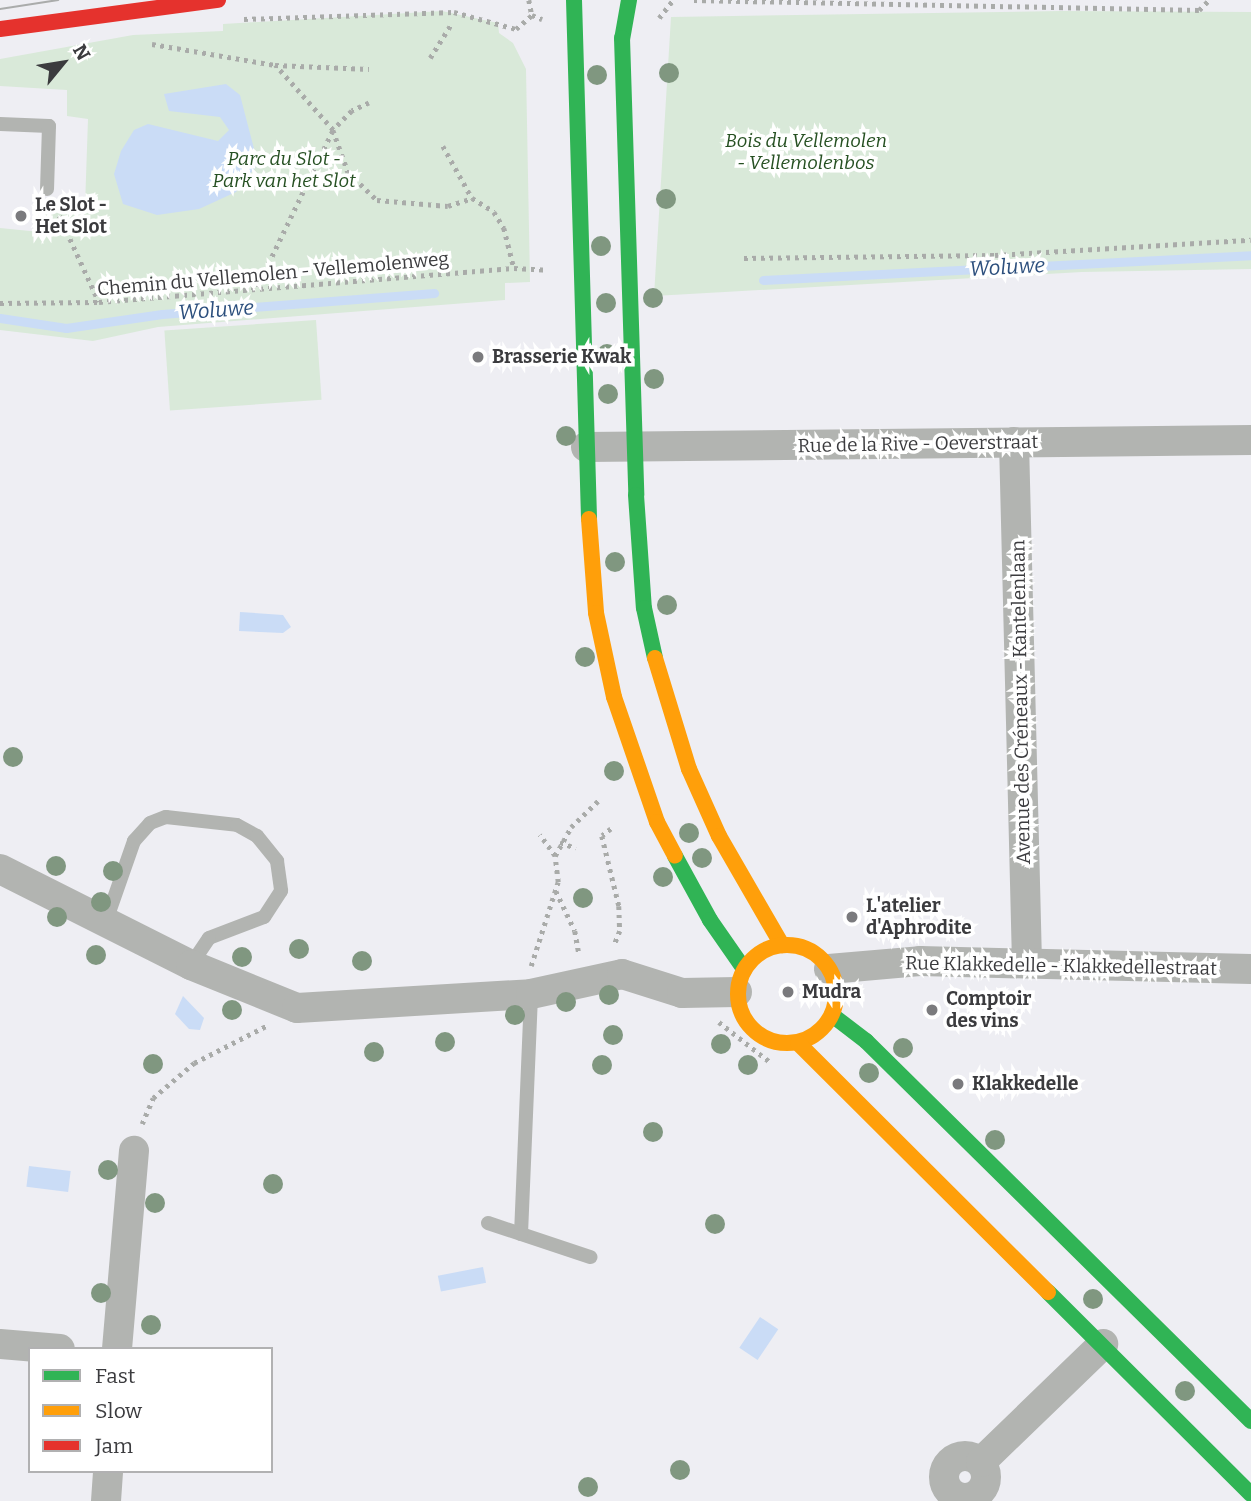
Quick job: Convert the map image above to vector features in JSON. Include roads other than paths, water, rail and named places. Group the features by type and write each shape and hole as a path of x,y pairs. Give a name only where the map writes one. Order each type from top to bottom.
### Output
{"main road":[{"path":"0,29 218,0"},
{"path":"574,0 586,447 596,613 614,697 657,822 740,981 741,1013 758,1034 771,1041 798,1043 816,1034 832,1015 836,994 829,969 808,949 782,945 758,954 740,981"},
{"path":"629,0 621,38 644,608 661,688 689,769 719,836 782,945"},
{"path":"832,1015 866,1041 1241,1417"},
{"path":"798,1043 1103,1344 1210,1443 1251,1494"}],"street":[{"name":"Rue de la Rive - Oeverstraat","path":"586,447 1251,440"},
{"name":"Avenue des Créneaux - Kantelenlaan","path":"1014,442 1027,962"},
{"path":"0,869 191,965 296,1007 622,974 682,993 740,981"},
{"name":"Rue Klakkedelle - Klakkedellestraat","path":"829,969 920,961 1251,969"},
{"path":"117,1347 135,1151"},
{"path":"0,1344 36,1347"},
{"path":"981,1462 1103,1344"},
{"path":"106,1501 108,1473"}],"lane":[{"path":"0,124 49,126 47,189"},
{"path":"106,921 134,841 150,823 166,817 237,825 257,836 278,861 281,891 264,917 209,938 191,965"},
{"path":"521,1234 531,982"},
{"path":"488,1223 590,1257"}],"water":[{"path":"226,84 240,95 258,164 236,192 199,209 157,215 123,204 114,174 121,151 134,130 148,124 218,141 229,130 220,117 169,111 164,94"},
{"path":"240,612 283,615 291,627 283,633 239,631"},
{"path":"183,996 204,1018 200,1030 189,1029 175,1014"},
{"path":"29,1166 71,1171 68,1192 26,1187"},
{"path":"483,1267 486,1283 441,1291 438,1276"},
{"path":"760,1317 778,1329 758,1360 739,1348"}],"waterway":[{"name":"Woluwe","path":"763,280 1251,255"},
{"name":"Woluwe","path":"0,318 66,328 162,314 434,293"}],"tram line":[{"path":"0,9 58,0"}],"place":[{"name":"Le Slot - Het Slot","path":"21,216"},
{"name":"Brasserie Kwak","path":"478,357"},
{"name":"L'atelier d'Aphrodite","path":"852,917"},
{"name":"Mudra","path":"788,992"},
{"name":"Comptoir des vins","path":"932,1010"},
{"name":"Klakkedelle","path":"958,1084"}],"park label":[{"name":"Bois du Vellemolen - Vellemolenbos","path":"806,152"},
{"name":"Parc du Slot - Park van het Slot","path":"284,170"}]}
